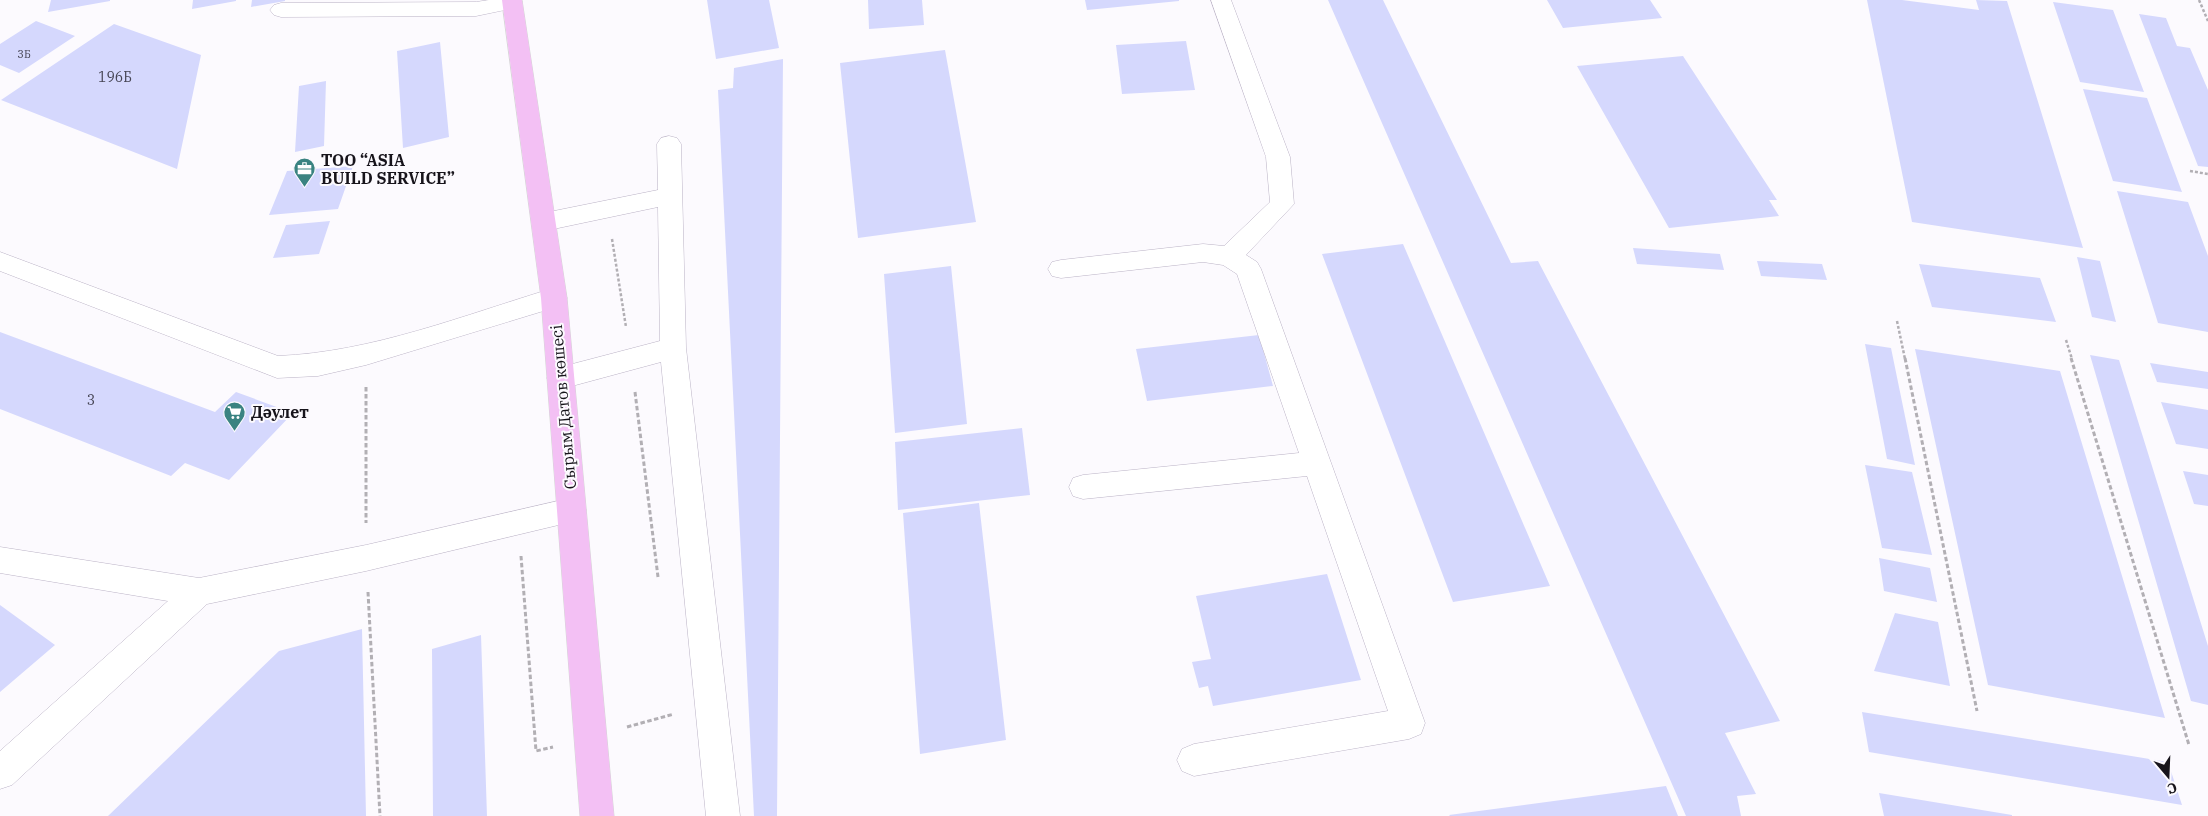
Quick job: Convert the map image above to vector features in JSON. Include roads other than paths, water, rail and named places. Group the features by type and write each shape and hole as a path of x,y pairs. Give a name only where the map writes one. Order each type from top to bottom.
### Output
{"main road":[{"name":"Сырым Датов көшесі","path":"512,1 554,298 597,816"}],"lane":[{"path":"1221,0 1278,158 1282,204 1229,256"},
{"path":"281,10 476,9 512,1"},
{"path":"669,144 673,348 723,816"},
{"path":"544,222 671,196"},
{"path":"1061,269 1203,254 1229,256 1248,268 1409,723 1194,760"},
{"path":"0,261 277,367 318,365 366,355 554,298"},
{"path":"561,378 673,348"},
{"path":"1083,487 1317,463"},
{"path":"0,560 199,592 366,558 571,510"},
{"path":"0,773 199,592"}],"place":[{"name":"TOO “ASIA BUILD SERVICE”","path":"305,188"},
{"name":"Дәулет","path":"235,431"}]}
